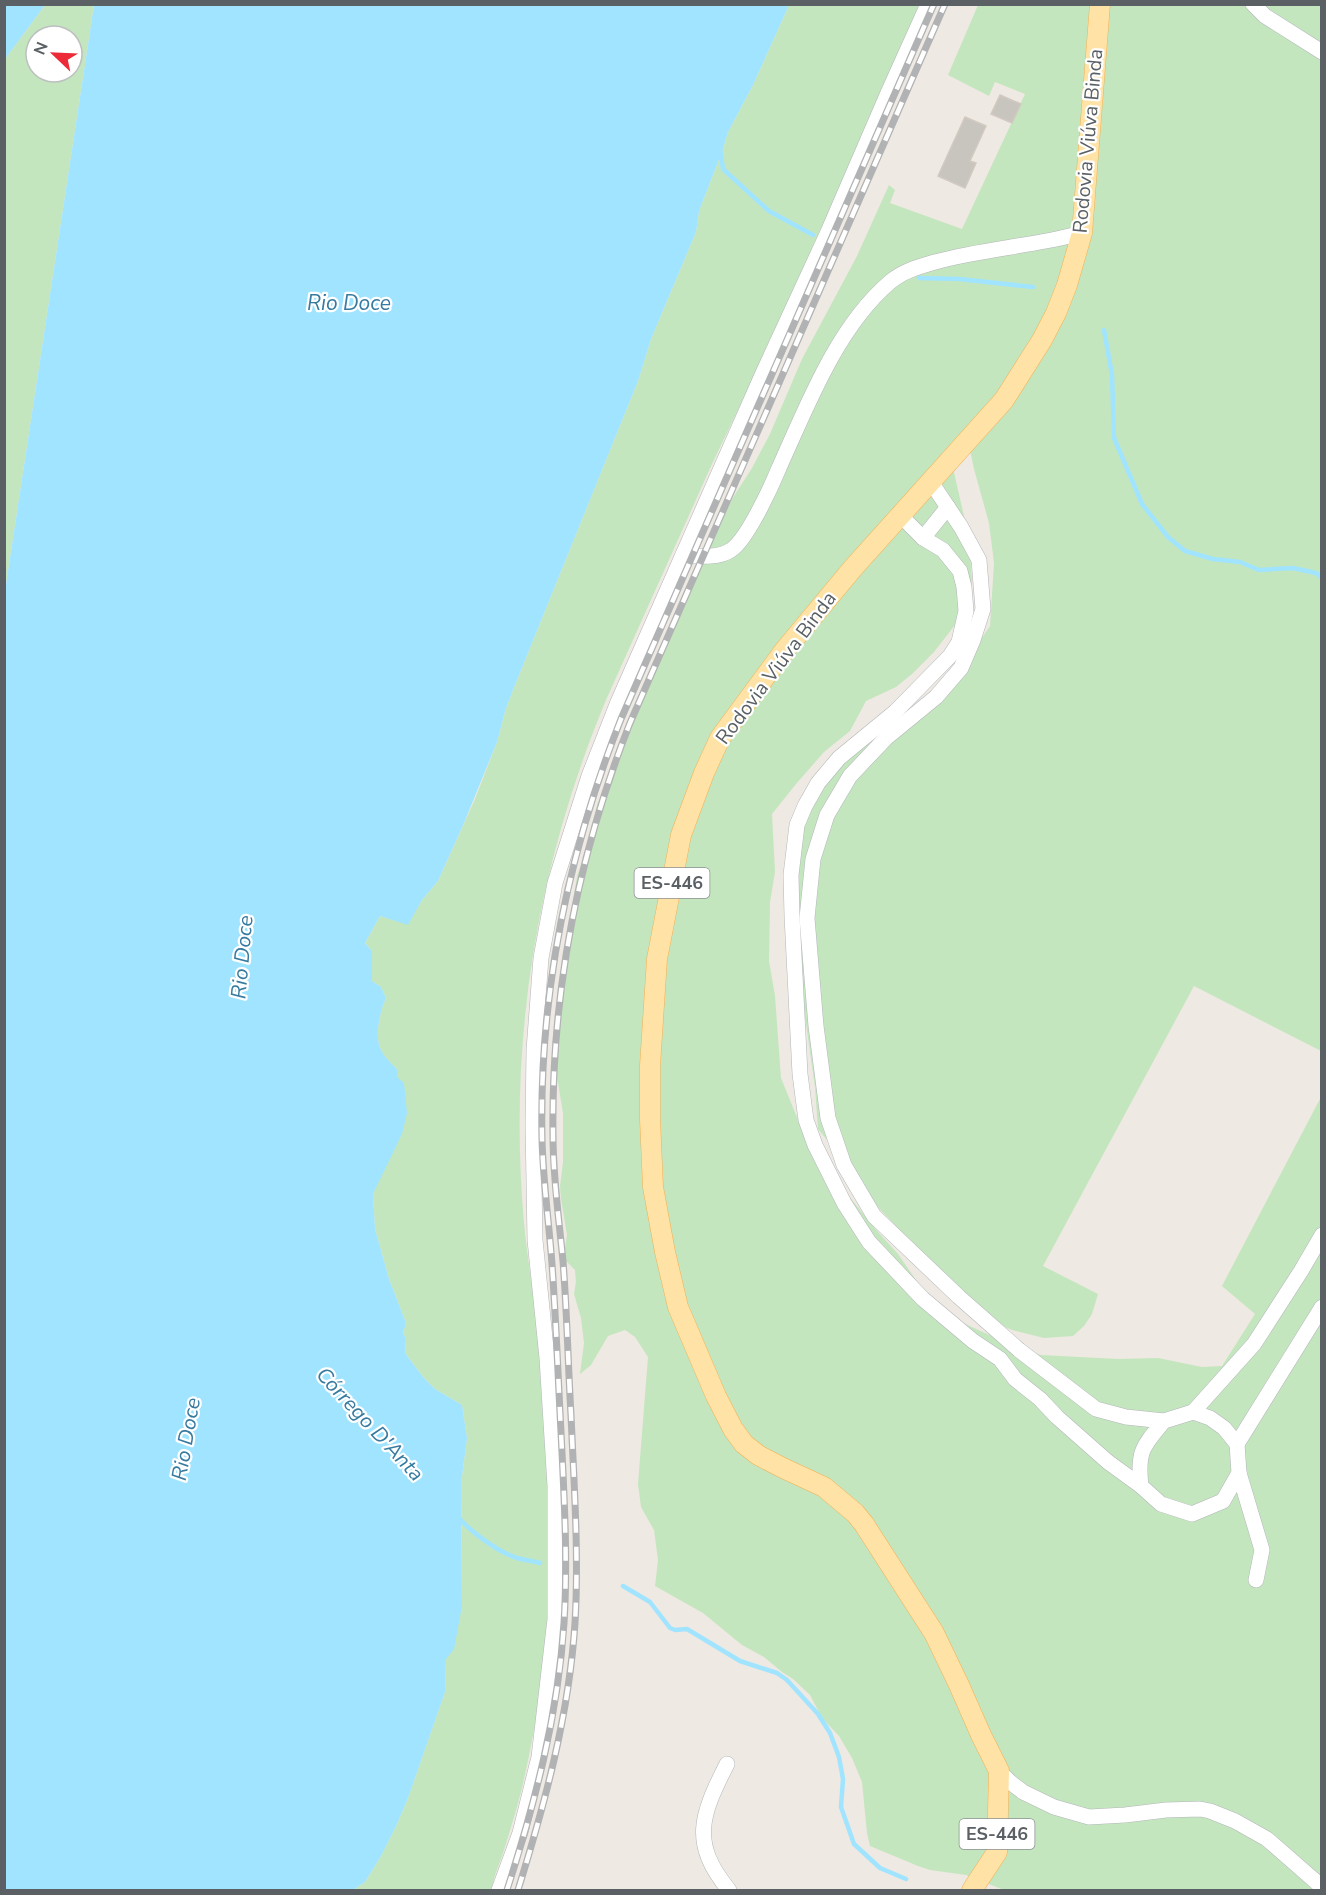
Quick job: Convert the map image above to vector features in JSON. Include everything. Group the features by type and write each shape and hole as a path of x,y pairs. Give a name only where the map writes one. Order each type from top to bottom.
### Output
{"main road":[{"name":"Rodovia Viúva Binda","path":"972,1890 996,1852 999,1771 934,1633 864,1524 849,1508 824,1487 758,1455 744,1444 733,1429 711,1386 678,1307 653,1187 650,1066 657,959 681,835 720,738 784,651 853,568 1004,400 1042,340 1056,313 1067,285 1082,233 1100,4"}],"street":[{"path":"499,1890 520,1833 539,1757 555,1619 555,1486 547,1358 535,1240 533,1124 534,1050 542,958 555,883 589,776 618,702 928,4"},
{"path":"1253,4 1265,16 1319,48"},
{"path":"683,555 725,554 740,542 766,498 810,399 833,355 858,317 891,281 908,269 953,257 1082,233"},
{"path":"931,482 962,527 979,560 983,609 974,640 961,668 936,697 886,738 850,776 827,815 813,860 807,918 816,1026 828,1118 844,1165 874,1216 1019,1350 1096,1408 1126,1418 1164,1421 1193,1413 1210,1418 1224,1428 1237,1444 1239,1473 1262,1550 1256,1580"},
{"path":"923,538 948,507"},
{"path":"901,516 923,538 943,550 960,571 966,611 959,642 950,656 895,712 839,758 818,783 797,825 791,875 796,1020 806,1120 815,1145 844,1203 869,1242 923,1299 965,1335 1000,1359 1015,1379 1108,1462 1161,1504 1192,1514 1223,1501 1239,1473"},
{"path":"1193,1413 1254,1344 1322,1234"},
{"path":"1237,1444 1322,1307"},
{"path":"965,1335 979,1315"},
{"path":"1141,1486 1138,1464 1144,1445 1164,1421"},
{"path":"727,1764 705,1810 703,1825 707,1856 715,1874 729,1890"},
{"path":"999,1771 1023,1792 1054,1807 1089,1817 1176,1809 1210,1811 1267,1839 1322,1887"}],"green space":[{"path":"45,5 94,5 84,71 84,24 31,24"},
{"path":"789,5 932,5 712,464 606,700 561,827 545,892 524,1022 520,1089 520,1155 524,1223 535,1308 542,1390 551,1576 550,1599 540,1696 531,1744 519,1799 492,1890 353,1890 365,1882 397,1824 445,1692 446,1659 462,1606 461,1484 467,1438 462,1405 435,1389 405,1353 406,1339 403,1333 406,1323 389,1279 375,1229 373,1194 385,1165 397,1069 384,1056 379,1044 379,1024 386,998 381,987 372,981 372,951 365,943 380,916 408,924 422,900 438,881 475,799 497,742 506,708 638,381 651,339 696,232 699,211 728,132 753,85"},
{"path":"978,5 1321,5 1321,1051 1194,986 1043,1266 1098,1294 1092,1314 1073,1336 1044,1338 1012,1330 983,1317 871,1200 848,1165 818,1129 815,1087 804,1010 798,932 797,856 805,820 831,774 858,748 925,714 955,677 990,626 994,563 989,523 969,445 950,455 969,538 972,582 962,616 934,652 912,674 896,687 866,701 850,731 824,752 772,814 775,872 770,902 769,961 775,996 781,1078 805,1137 827,1169 898,1254 923,1290 952,1318 1018,1348 1041,1355 1118,1359 1158,1358 1202,1367 1222,1366 1255,1314 1222,1286 1321,1097 1321,1890 1004,1890 966,1875 930,1870 870,1846 862,1782 839,1736 822,1718 810,1695 793,1679 764,1657 742,1645 703,1613 655,1586 658,1560 654,1530 641,1507 638,1484 648,1357 635,1337 625,1330 608,1336 591,1365 580,1374 584,1343 581,1318 574,1294 575,1270 566,1261 567,1235 560,1186 563,1162 563,1113 557,1077 558,1002 577,876 594,829 597,805 700,566 732,499 770,434 802,359 857,256 889,185 895,190 890,203 962,229 1025,94 995,82 989,96 948,75"},
{"path":"24,33 24,84 82,84 5,591 5,59"}],"water":[{"path":"4,5 45,5 31,24 24,24 24,33 5,59"},
{"name":"Rio Doce","path":"94,5 789,5 753,85 728,132 699,211 696,232 651,339 638,381 506,708 497,742 438,881 422,900 408,925 380,916 365,943 372,951 372,981 381,987 386,998 379,1024 379,1044 384,1056 397,1069 397,1077 404,1083 407,1113 402,1134 373,1194 375,1229 389,1279 406,1323 403,1333 406,1339 405,1353 435,1389 462,1405 467,1438 461,1484 462,1606 454,1649 446,1659 445,1692 397,1824 365,1882 353,1890 5,1890 5,591 82,84 84,84"}],"building":[{"path":"1000,95 1021,104 1012,123 991,114"},
{"path":"965,117 986,126 970,161 976,163 965,188 938,176"}],"waterway":[{"path":"720,149 723,169 769,211 813,235"},
{"path":"919,278 959,279 1033,287"},
{"path":"1104,330 1112,375 1114,438 1142,504 1168,537 1185,551 1213,559 1240,562 1259,570 1293,568 1316,573 1322,578"},
{"name":"Córrego D'Anta","path":"458,1517 493,1546 517,1558 540,1563"},
{"name":"Córrego D'Anta","path":"623,1586 650,1602 670,1628 687,1629 740,1661 777,1673 787,1680 818,1714 830,1733 839,1757 843,1779 841,1807 854,1844 880,1868 906,1879"}],"railway":[{"path":"507,1890 544,1758 551,1725 564,1623 566,1575 564,1503 553,1285 542,1139 542,1085 546,1031 560,925 586,821 621,719 934,4"},
{"path":"518,1890 554,1758 567,1691 575,1623 575,1493 563,1261 553,1136 557,1030 571,926 582,874 596,823 630,723 945,4"}]}
